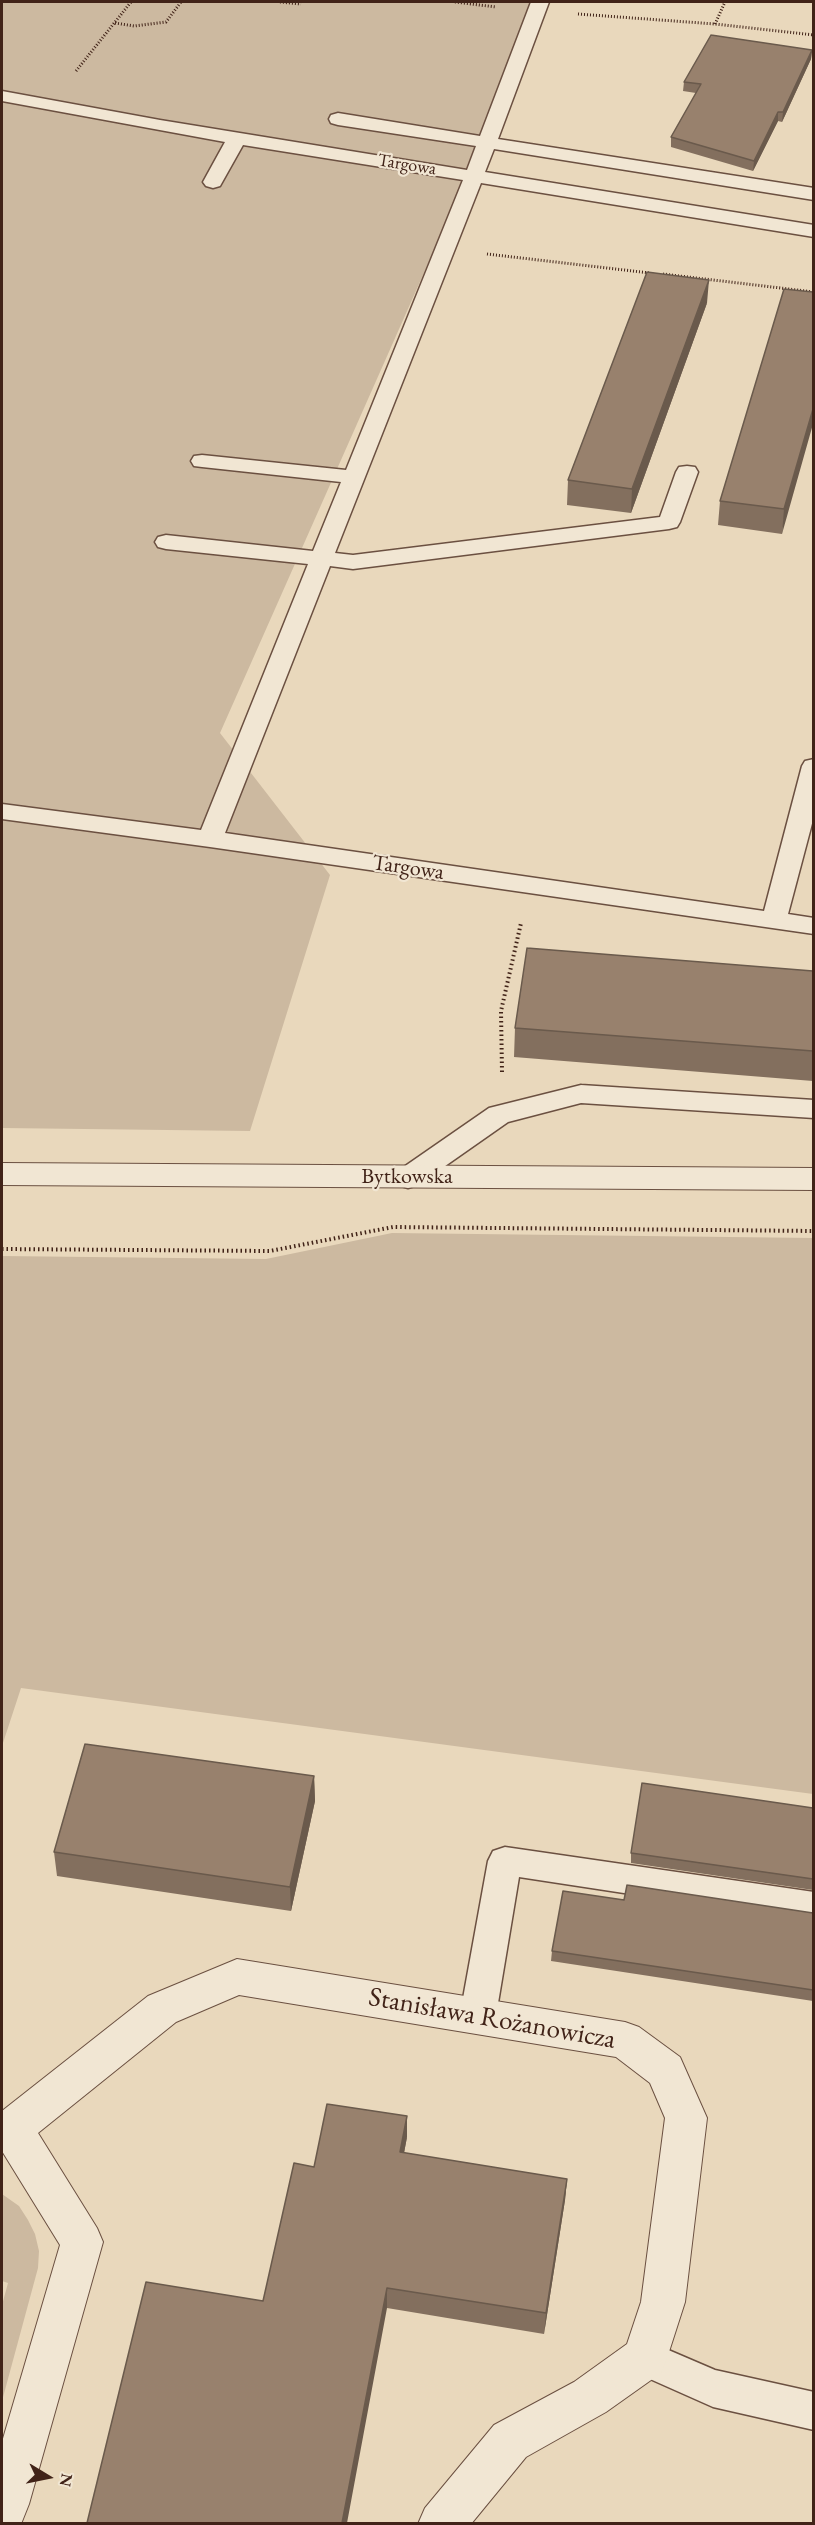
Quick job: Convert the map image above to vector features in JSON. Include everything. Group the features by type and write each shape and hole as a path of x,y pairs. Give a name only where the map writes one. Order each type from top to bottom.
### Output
{"street":[{"name":"Bytkowska","path":"2,1174 813,1179"},
{"name":"Stanisława Rożanowicza","path":"2,2513 82,2242 7,2130 162,2009 237,1977 625,2040 665,2070 686,2118 663,2302 645,2358"},
{"path":"441,2523 510,2440 590,2397 645,2358"}],"lane":[{"path":"210,839 487,143 538,6"},
{"name":"Targowa","path":"2,96 237,138 813,231"},
{"path":"338,119 813,194"},
{"path":"213,182 237,138"},
{"path":"202,461 354,477"},
{"path":"166,542 353,562 669,522 687,472"},
{"path":"774,921 813,766"},
{"name":"Targowa","path":"2,812 210,839 813,926"},
{"path":"408,1178 499,1115 581,1094 813,1109"},
{"path":"478,2015 505,1861 813,1907"},
{"path":"645,2358 713,2388 813,2410"}],"path":[{"path":"49,105 131,2"},
{"path":"114,23 135,26 166,22 181,2"},
{"path":"280,2 300,4"},
{"path":"455,2 538,6 813,35"},
{"path":"715,24 725,2"},
{"path":"445,249 813,292"},
{"path":"502,1082 501,1011 529,885"},
{"path":"2,1249 270,1251 393,1227 813,1231"}],"shaded area":[{"path":"2,2 544,2 220,733 330,875 250,1131 2,1128"},
{"path":"392,1233 813,1238 813,1794 21,1688 2,1746 2,1256 266,1259"},
{"path":"2,2194 19,2206 35,2234 39,2251 38,2268 2,2401 2,2305 8,2283 2,2281"}],"building":[{"path":"711,35 812,50 783,112 778,112 754,161 671,137 701,84 684,82"},
{"path":"647,272 709,280 632,489 568,480"},
{"path":"784,289 813,292 813,409 784,509 720,501"},
{"path":"527,948 813,971 813,1051 515,1028"},
{"path":"85,1744 314,1776 290,1887 54,1852"},
{"path":"642,1783 813,1808 813,1879 631,1853"},
{"path":"627,1885 813,1913 813,1990 552,1951 563,1891 624,1900"},
{"path":"327,2104 407,2116 400,2152 567,2179 546,2313 387,2288 342,2523 87,2523 146,2282 263,2301 294,2163 314,2167"}]}
